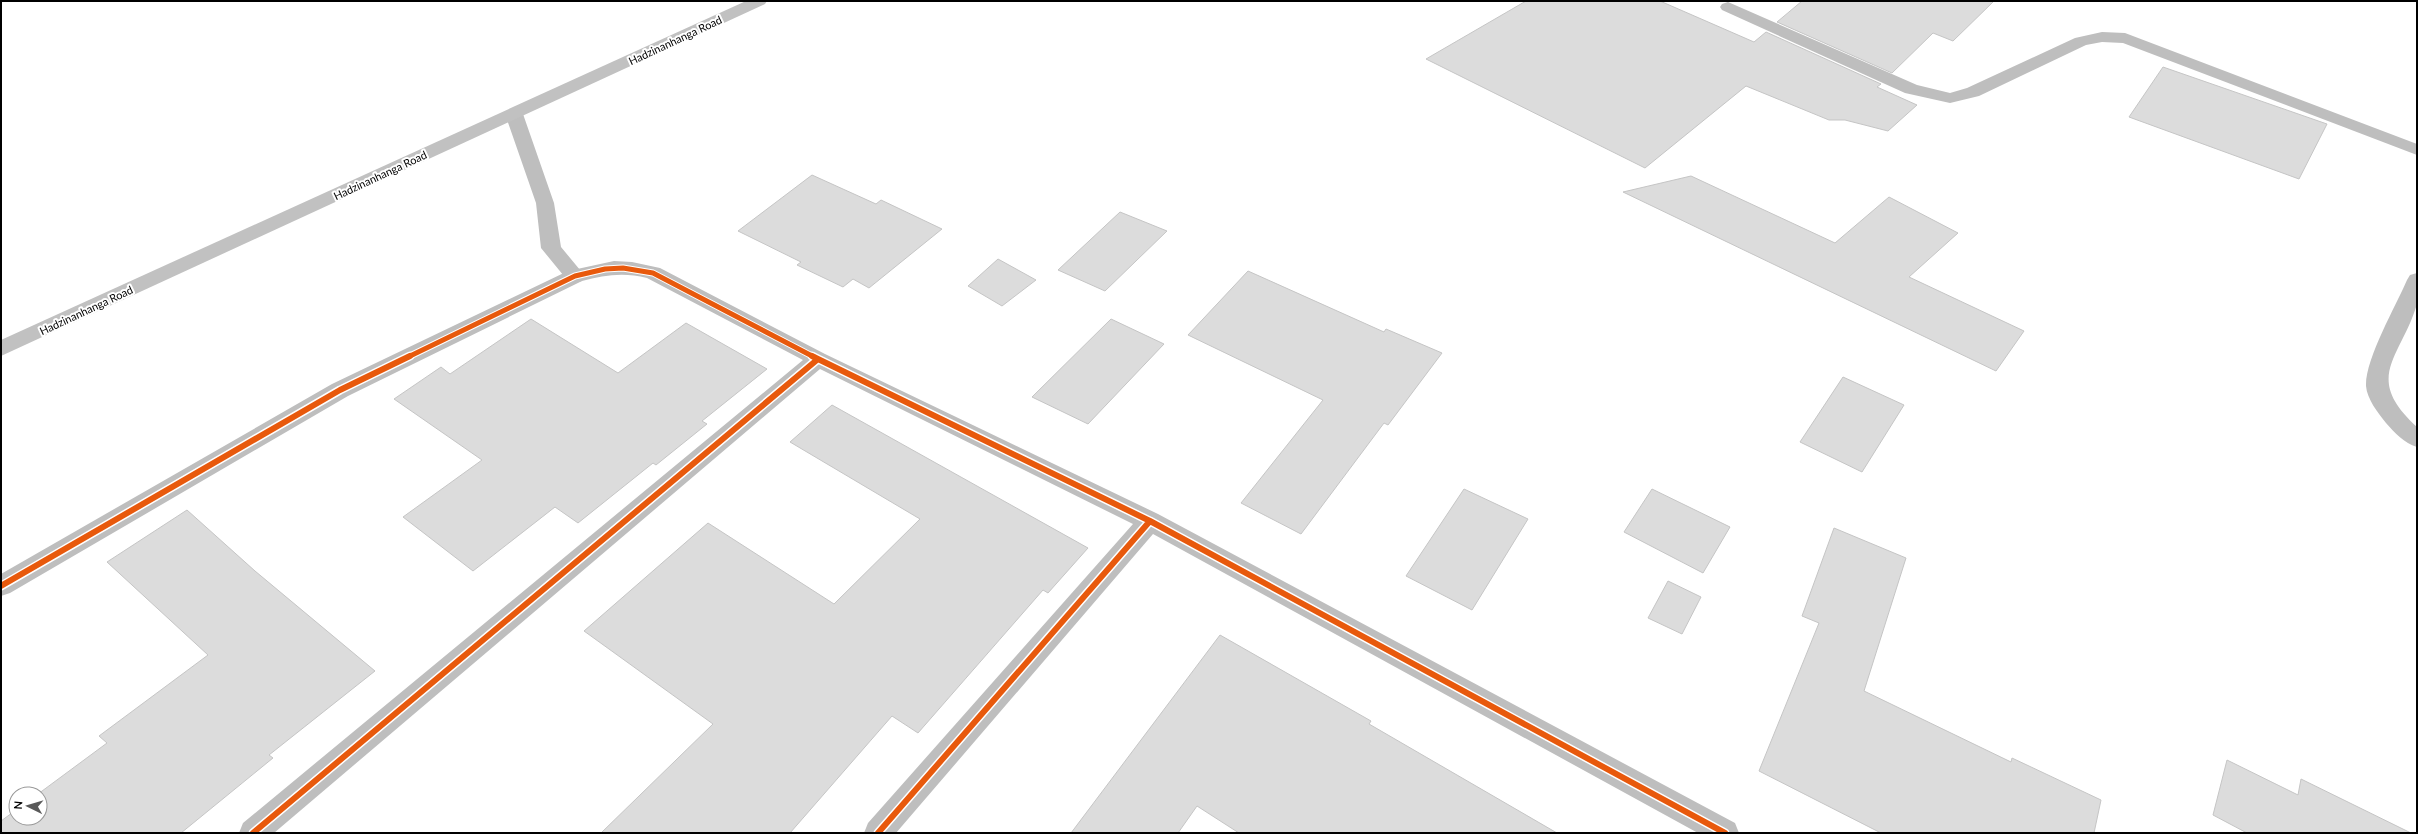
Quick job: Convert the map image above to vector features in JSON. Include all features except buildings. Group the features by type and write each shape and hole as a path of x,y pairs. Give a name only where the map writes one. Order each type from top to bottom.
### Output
{"street":[{"name":"Hadzinanhanga Road","path":"1,349 760,1"},
{"path":"1725,3 1911,90 1950,98 1973,92 2081,41 2102,37 2125,38 2417,150"},
{"path":"514,114 545,203 551,248 575,276"},
{"path":"1,586 340,390 575,276 614,267 630,267 654,273 869,386 1150,521 1725,833"},
{"path":"2417,280 2380,370 2377,387 2385,403 2400,424 2417,439"},
{"path":"252,833 818,359"},
{"path":"878,833 1150,521"}],"cycle path":[{"path":"1,586 340,390 575,276 596,270 632,268 653,273 818,359"},
{"path":"253,833 818,359 1150,521"},
{"path":"878,833 1150,521 1725,833"}]}
